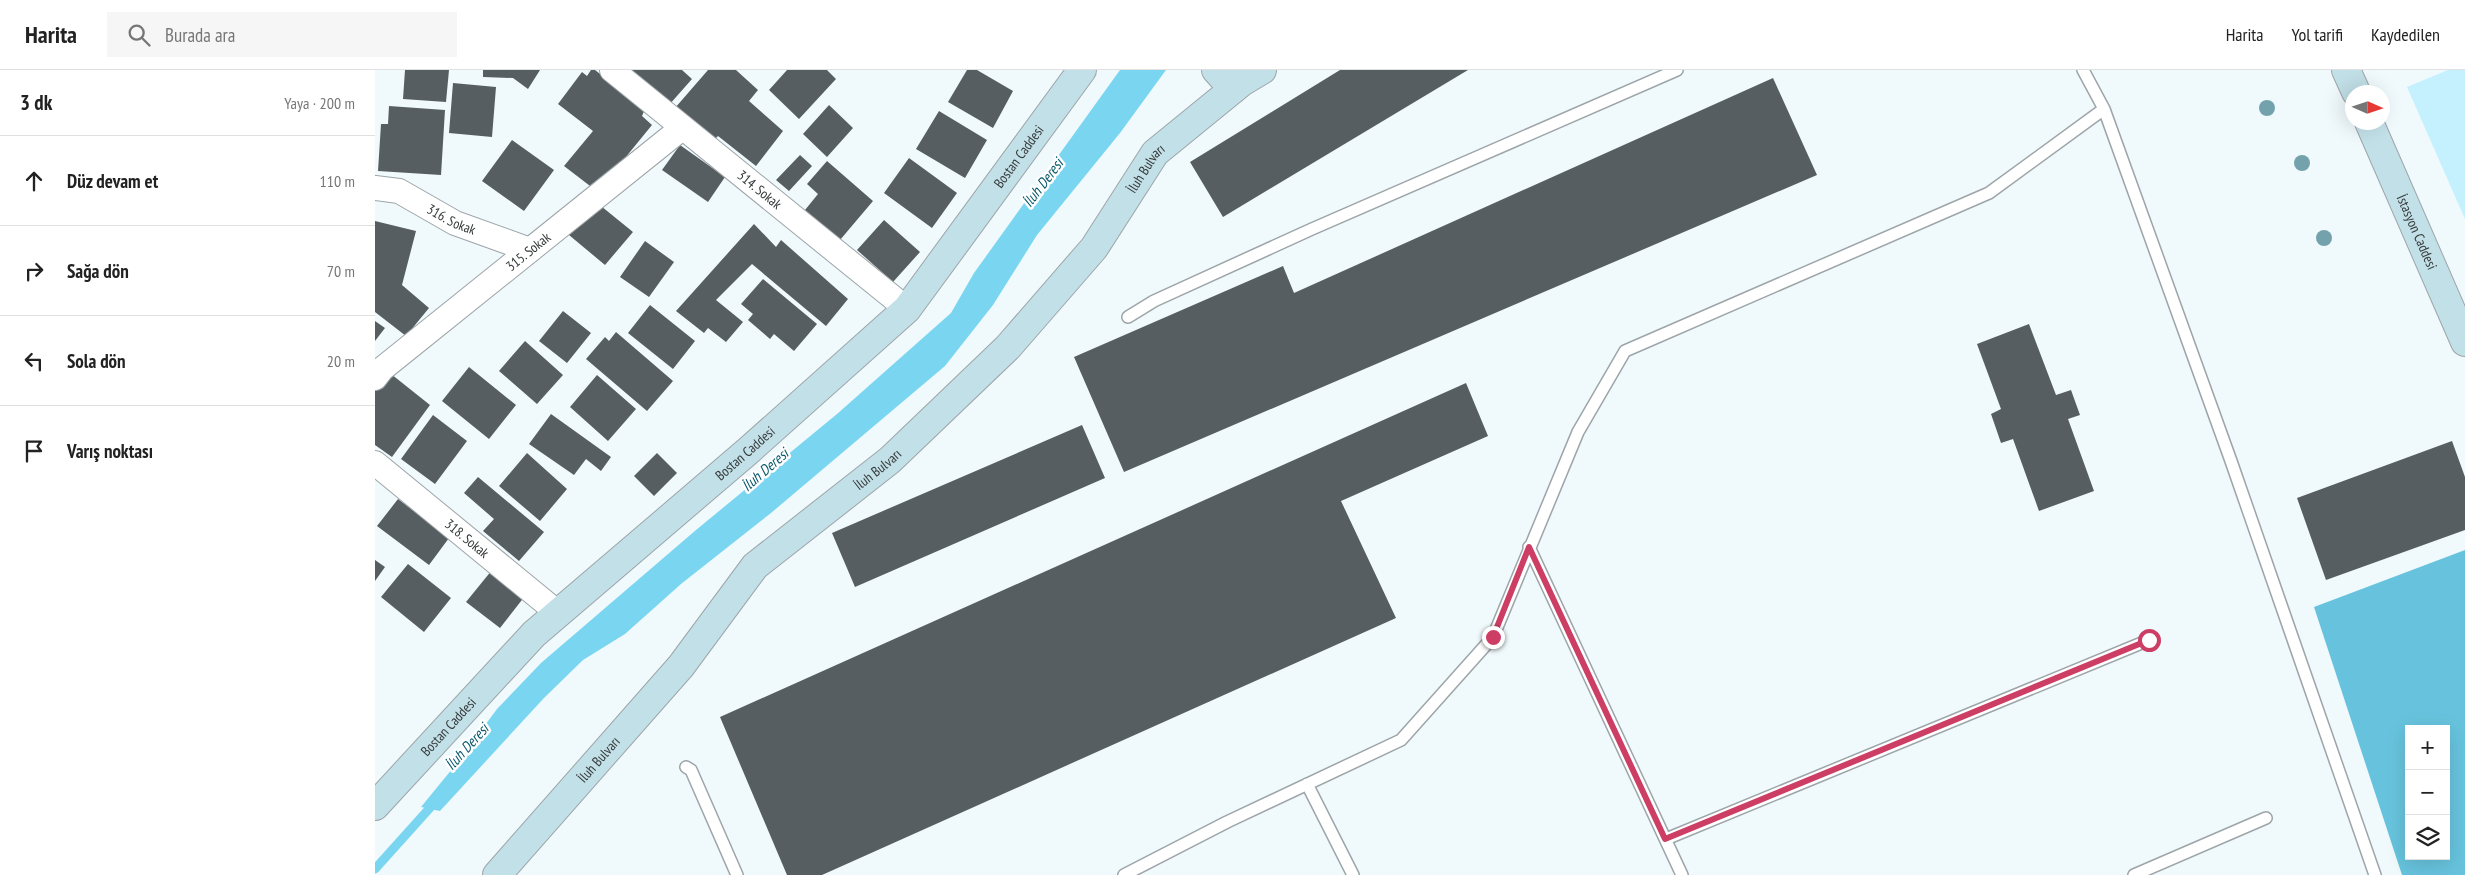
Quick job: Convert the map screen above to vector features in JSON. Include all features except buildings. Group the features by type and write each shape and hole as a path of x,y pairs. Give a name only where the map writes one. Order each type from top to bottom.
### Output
{"street":[{"name":"314. Sokak","path":"612,70 907,309"},
{"name":"Bostan Caddesi","path":"375,806 534,634 748,450 907,309 1082,70"},
{"name":"İluh Bulvarı","path":"497,875 681,666 755,566 890,460 1007,347 1094,248 1155,153 1225,80 1261,70"},
{"path":"2346,70 2352,85"},
{"name":"315. Sokak","path":"375,378 383,369 682,128"},
{"name":"İstasyon Caddesi","path":"2372,130 2465,342"},
{"name":"316. Sokak","path":"375,188 399,191 455,223 530,250"},
{"name":"318. Sokak","path":"375,463 558,613"}],"lane":[{"path":"1129,317 1154,301 1312,229 1677,70"},
{"path":"2083,70 2104,109 2231,461 2375,875"},
{"path":"1124,875 1307,784 1401,740 1493,637 1578,432 1625,351 1989,193 2104,109"},
{"path":"1529,547 1682,875"},
{"path":"1665,839 2149,640"},
{"path":"686,767 691,770 737,875"},
{"path":"1307,784 1353,875"},
{"path":"2134,875 2266,818"}],"shaded area":[{"path":"2448,70 2465,70 2465,219 2407,87"},
{"path":"2465,550 2465,875 2402,875 2314,607"}],"water":[{"path":"1120,70 1166,70 1120,133 1037,235 993,305 945,366 771,513 681,584 625,634 583,660 544,698 440,811 421,807 497,709 541,663 696,530 837,414 951,313 974,273"}],"waterway":[{"name":"İluh Deresi","path":"375,869 437,800"}],"route":[{"path":"1493,637 1529,547 1665,839 2149,640"}]}
